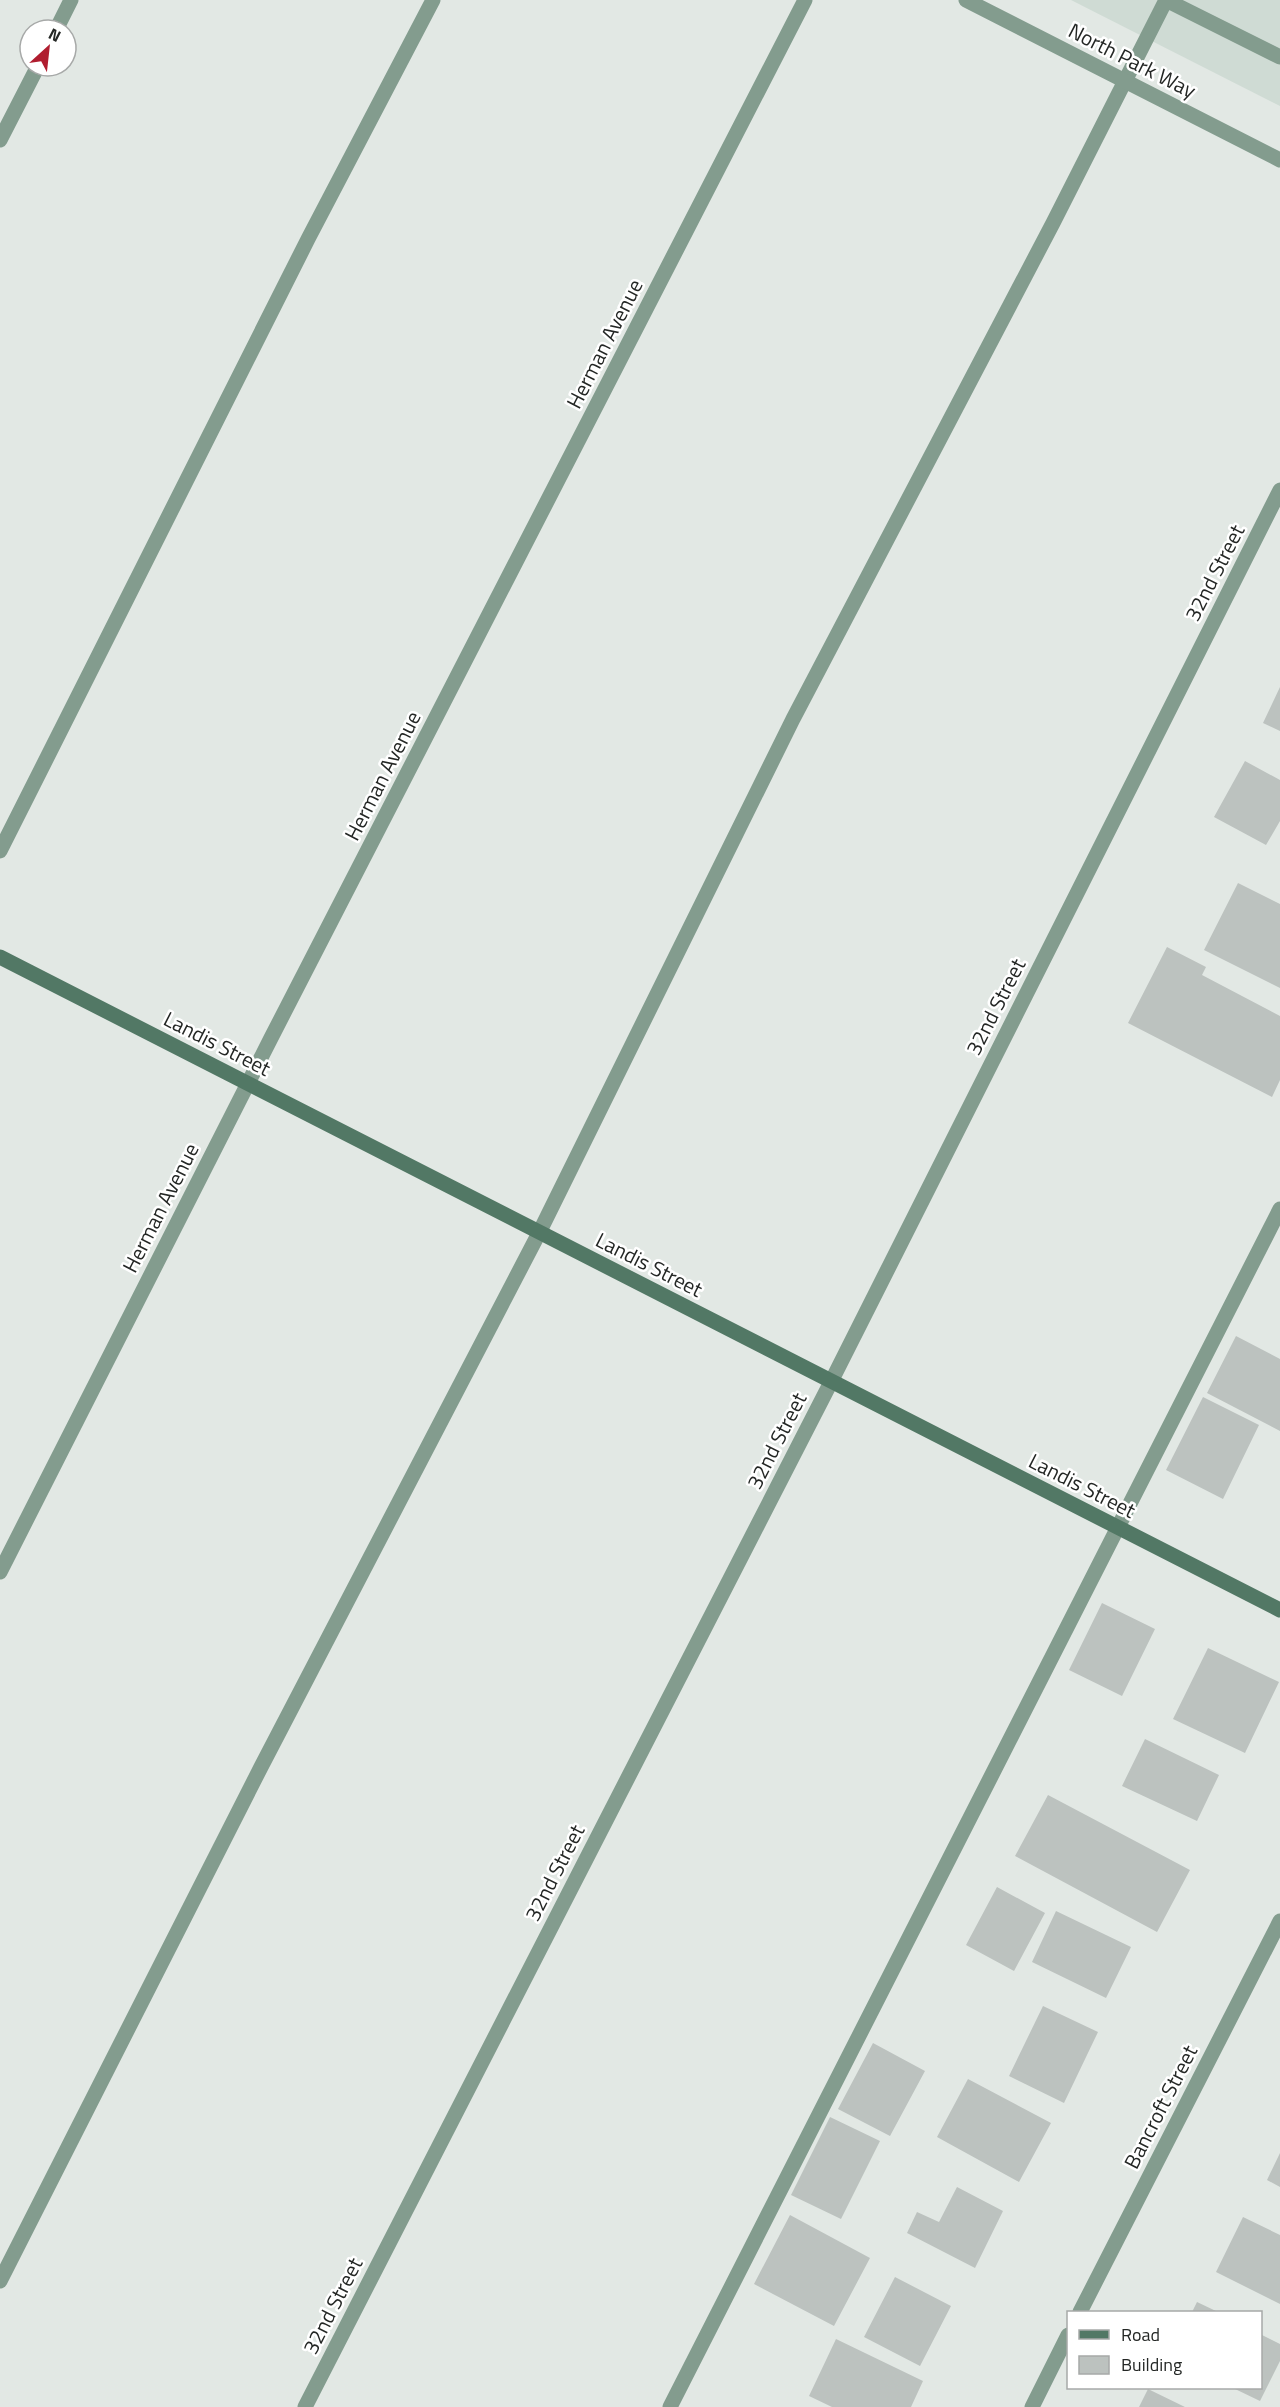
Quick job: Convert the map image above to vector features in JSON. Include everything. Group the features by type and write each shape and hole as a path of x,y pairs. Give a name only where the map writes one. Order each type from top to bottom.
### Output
{"main road":[{"name":"Landis Street","path":"0,957 1280,1610"}],"street":[{"path":"62,18 72,0"},
{"path":"0,851 303,249 433,0"},
{"name":"Herman Avenue","path":"0,1572 805,0"},
{"name":"North Park Way","path":"966,0 1280,160"},
{"path":"0,2281 261,1767 539,1233 793,719 1166,0 1280,57"},
{"path":"0,140 32,78"},
{"name":"32nd Street","path":"305,2407 831,1382 1280,490"},
{"path":"670,2407 1280,1209"},
{"name":"Bancroft Street","path":"1081,2311 1280,1921"},
{"path":"1032,2407 1067,2337"}],"shaded area":[{"path":"1071,0 1280,0 1280,106"}],"building":[{"path":"1280,687 1280,731 1263,723"},
{"path":"1245,761 1280,780 1280,821 1266,845 1214,817"},
{"path":"1238,883 1280,904 1280,988 1204,950"},
{"path":"1167,947 1206,967 1202,975 1280,1016 1280,1080 1272,1097 1128,1023"},
{"path":"1236,1336 1280,1359 1280,1431 1207,1393"},
{"path":"1203,1397 1259,1425 1223,1499 1166,1470"},
{"path":"1102,1603 1155,1629 1122,1696 1069,1670"},
{"path":"1208,1648 1279,1682 1245,1753 1173,1719"},
{"path":"1145,1739 1219,1775 1197,1821 1122,1786"},
{"path":"1048,1795 1190,1870 1157,1932 1015,1856"},
{"path":"997,1887 1045,1913 1014,1971 966,1945"},
{"path":"1056,1911 1131,1947 1106,1998 1032,1962"},
{"path":"1043,2006 1098,2032 1064,2103 1009,2076"},
{"path":"873,2043 925,2071 890,2136 838,2109"},
{"path":"968,2079 1051,2123 1019,2182 937,2137"},
{"path":"830,2117 880,2141 841,2219 791,2195"},
{"path":"1280,2153 1280,2187 1267,2180"},
{"path":"957,2187 1003,2211 975,2268 907,2233 917,2212 939,2222"},
{"path":"790,2215 870,2258 834,2326 754,2284"},
{"path":"1243,2217 1280,2235 1280,2304 1216,2272"},
{"path":"895,2277 951,2306 920,2366 864,2337"},
{"path":"1197,2302 1216,2311 1192,2311"},
{"path":"1262,2335 1280,2344 1280,2361 1260,2401 1235,2389 1262,2389"},
{"path":"836,2339 923,2381 911,2407 832,2407 809,2396"},
{"path":"1148,2389 1185,2407 1139,2407"}]}
